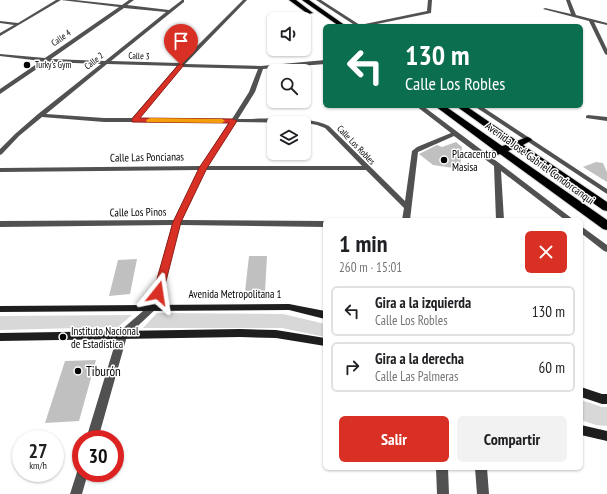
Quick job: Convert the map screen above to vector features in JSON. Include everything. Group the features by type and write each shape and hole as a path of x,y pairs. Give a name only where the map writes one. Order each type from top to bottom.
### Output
{"highway":[{"path":"292,0 316,17"},
{"path":"305,0 340,24"},
{"name":"Avenida José Gabriel Condorcanqui","path":"442,108 607,226"},
{"name":"Avenida José Gabriel Condorcanqui","path":"463,108 607,207"},
{"path":"486,156 527,140"},
{"path":"542,163 555,158"}],"main road":[{"name":"Avenida Metropolitana 1","path":"0,309 289,307 323,315"},
{"path":"0,337 123,334 276,334 323,342"},
{"path":"583,393 602,399 607,399"},
{"path":"583,430 607,436"}],"street":[{"path":"0,35 59,0"},
{"path":"62,0 169,11"},
{"name":"Calle 4","path":"0,92 132,0"},
{"path":"134,120 181,65 245,0"},
{"path":"318,0 357,24"},
{"path":"370,24 429,12 430,0"},
{"path":"568,0 574,16"},
{"name":"Calle 2","path":"0,153 40,115 104,62 182,1"},
{"path":"545,9 607,24"},
{"path":"591,20 607,54"},
{"path":"0,22 19,24"},
{"name":"Calle 3","path":"0,55 46,60 261,68 323,62"},
{"path":"95,430 123,334 154,307 177,222 203,168 252,92 261,68"},
{"path":"422,108 567,218"},
{"path":"480,108 607,192"},
{"name":"Calle Los Robles","path":"40,115 104,120 307,121 319,123 327,127 366,168 408,208"},
{"path":"588,117 607,119"},
{"path":"406,218 415,151 456,133"},
{"path":"497,164 500,218"},
{"name":"Calle Las Poncianas","path":"0,170 366,168"},
{"name":"Calle Los Pinos","path":"0,224 177,222 323,224"},
{"path":"583,231 607,249"},
{"path":"442,470 443,494"},
{"path":"481,470 483,494"},
{"path":"76,494 79,482"}],"shaded area":[{"path":"157,313 283,314 323,324 323,337 282,328 143,328"},
{"path":"132,315 118,327 0,330 0,316"},
{"path":"583,401 602,407 607,407 607,426 596,425 583,421"}],"building":[{"name":"Placacentro Masisa","path":"456,142 462,147 460,169 433,165 419,154 437,145 442,147"},
{"path":"596,162 603,163 607,172 607,182 583,167"},
{"path":"249,256 267,256 265,292 245,292"},
{"path":"137,259 130,294 109,296 118,260"},
{"path":"96,360 79,421 45,423 65,361"}],"slow traffic":[{"path":"150,120 222,121"}],"place":[{"name":"Turky's Gym","path":"27,65"},
{"name":"Placacentro Masisa","path":"444,160"},
{"name":"Instituto Nacional de Estadística","path":"63,337"},
{"name":"Tiburón","path":"78,371"}],"route":[{"path":"158,293 177,222 203,168 233,121 134,120 181,65"}]}
